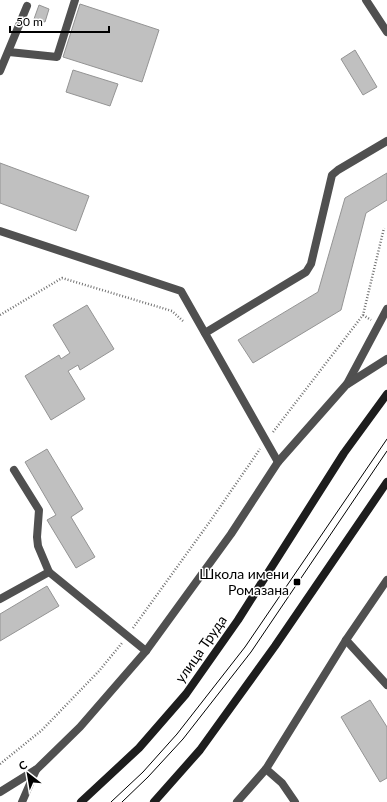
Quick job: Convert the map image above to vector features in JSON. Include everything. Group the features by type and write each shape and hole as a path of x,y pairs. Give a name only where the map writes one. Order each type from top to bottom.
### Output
{"main road":[{"name":"улица Труда","path":"81,802 138,748 186,694 238,620 344,453 387,394"},
{"path":"154,802 200,750 276,646 387,482"}],"lane":[{"path":"9,52 57,56 75,0"},
{"path":"366,0 387,32"},
{"path":"0,71 27,6"},
{"path":"205,333 306,272 311,264 332,175 387,141"},
{"path":"0,231 181,291 278,462"},
{"path":"0,792 37,769 80,727 146,651 231,534 278,462 346,385 387,309"},
{"path":"346,385 387,359"},
{"path":"14,470 39,510 38,546 49,572 146,651"},
{"path":"0,599 49,572"},
{"path":"237,802 266,770 346,640 387,580"},
{"path":"346,640 387,685"},
{"path":"22,802 37,769"},
{"path":"266,770 282,783 295,802"}],"path":[{"path":"0,764 42,730 99,672 211,520 266,441 364,315 384,228"},
{"path":"0,315 62,278 172,311 183,321"}],"building":[{"path":"80,4 159,30 142,82 63,57"},
{"path":"39,5 49,9 45,22 34,19"},
{"path":"355,50 377,87 363,95 341,59"},
{"path":"73,70 118,84 110,106 66,92"},
{"path":"0,163 89,196 76,231 0,203"},
{"path":"387,173 387,200 366,213 341,310 253,363 238,340 318,292 345,198"},
{"path":"87,305 114,349 80,370 78,365 68,371 85,399 51,420 25,376 59,355 61,359 70,353 53,325"},
{"path":"47,449 83,509 71,517 95,557 76,568 47,520 56,515 25,462"},
{"path":"47,586 59,606 0,641 0,614"},
{"path":"370,700 387,727 387,778 380,782 341,717"}],"tram line":[{"path":"111,802 143,772 177,734 245,647 387,439"},
{"path":"122,802 148,777 183,739 251,652 387,451"}],"place":[{"name":"Школа имени Ромазана","path":"297,582"}]}
